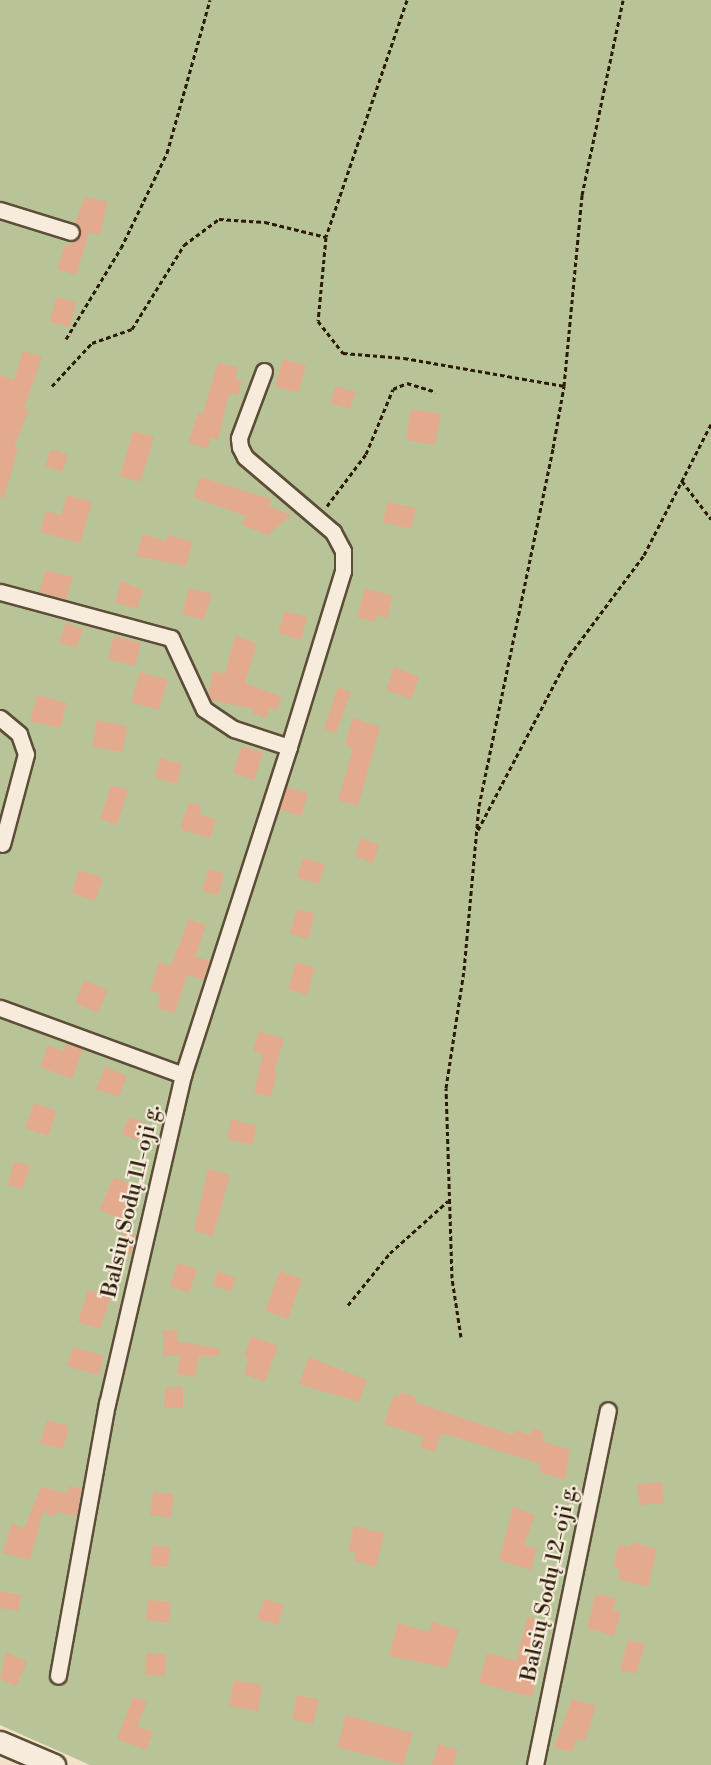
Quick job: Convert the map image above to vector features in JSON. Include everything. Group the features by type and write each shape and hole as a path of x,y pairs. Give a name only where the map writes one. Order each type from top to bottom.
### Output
{"main road":[{"path":"0,1742 54,1765"}],"street":[{"path":"0,210 71,232"},
{"name":"Balsių Sodų 11-oji g.","path":"58,1676 107,1403 183,1075 343,571 343,551 333,532 245,457 240,447 239,438 264,371"},
{"path":"0,592 171,638 204,709 234,729 289,747"},
{"path":"0,718 19,734 26,754 2,844"},
{"path":"0,1008 183,1075"},
{"name":"Balsių Sodų 12-oji g.","path":"535,1765 608,1410"}],"path":[{"path":"66,339 121,248 167,153 210,0"},
{"path":"407,0 326,237 318,321 343,353 404,358 564,386"},
{"path":"461,1337 452,1278 447,1088 464,970 477,831 564,386 582,195 623,0"},
{"path":"52,386 92,343 132,329 184,245 219,219 265,222 326,237"},
{"path":"317,519 366,454 393,389 407,383 436,392"},
{"path":"477,831 569,656 644,555 711,424"},
{"path":"682,481 711,519"},
{"path":"348,1305 390,1254 449,1200"}],"green space":[{"path":"0,0 711,0 711,1765 90,1765 0,1725"}],"building":[{"path":"85,197 108,202 100,235 89,232 76,275 57,269 65,245 69,246 80,235 75,223"},
{"path":"56,297 76,302 70,327 50,322"},
{"path":"23,351 42,357 24,408 29,410 14,447 18,448 4,498 0,497 0,375 14,380"},
{"path":"283,359 306,366 298,393 275,386"},
{"path":"218,363 238,367 235,379 242,380 238,395 229,393 218,440 211,437 207,449 188,442 199,412 203,413"},
{"path":"336,386 356,392 350,409 330,403"},
{"path":"411,409 441,414 435,445 406,440"},
{"path":"133,431 154,437 140,482 120,476"},
{"path":"51,449 68,455 62,472 45,466"},
{"path":"200,477 271,499 269,506 291,515 268,535 242,525 246,516 193,497"},
{"path":"67,495 92,502 80,543 40,532 46,511 61,515"},
{"path":"388,502 416,508 411,529 383,522"},
{"path":"143,534 166,541 168,535 193,542 186,566 136,556"},
{"path":"46,570 73,577 66,600 39,592"},
{"path":"121,581 143,590 137,609 115,602"},
{"path":"189,588 212,594 204,620 182,614"},
{"path":"365,588 393,596 387,618 377,615 375,622 357,617"},
{"path":"285,611 307,617 301,640 278,633"},
{"path":"66,623 83,629 76,648 59,642"},
{"path":"114,636 141,643 135,666 108,659"},
{"path":"235,636 257,643 245,683 282,697 277,710 270,708 266,718 252,713 254,709 211,700 208,694 213,671 225,674"},
{"path":"394,667 419,677 411,699 386,690"},
{"path":"140,672 168,680 159,710 131,702"},
{"path":"338,687 351,692 336,733 324,729"},
{"path":"37,695 67,703 60,728 30,721"},
{"path":"353,718 380,727 358,806 338,800 353,749 345,744"},
{"path":"97,720 127,726 123,752 92,747"},
{"path":"242,746 263,753 254,780 233,773"},
{"path":"160,758 182,764 177,784 155,778"},
{"path":"111,785 128,790 117,825 100,819"},
{"path":"287,787 308,794 301,816 279,809"},
{"path":"189,802 202,806 199,814 216,820 210,838 180,829"},
{"path":"361,838 379,845 373,863 355,856"},
{"path":"303,858 325,864 319,884 297,877"},
{"path":"208,869 224,874 218,895 202,891"},
{"path":"79,870 103,878 95,901 72,893"},
{"path":"297,909 315,914 308,939 290,934"},
{"path":"189,919 206,925 195,957 210,961 204,980 187,975 175,1013 157,1008 161,994 150,991 159,962 171,966"},
{"path":"296,962 315,968 307,995 288,989"},
{"path":"84,980 108,990 98,1013 75,1003"},
{"path":"259,1031 284,1039 274,1071 277,1071 271,1097 254,1093 263,1054 253,1051"},
{"path":"67,1043 83,1049 72,1079 40,1067 48,1045 64,1051"},
{"path":"105,1067 127,1076 119,1097 96,1089"},
{"path":"34,1103 57,1111 48,1136 25,1128"},
{"path":"129,1117 147,1124 140,1141 122,1134"},
{"path":"231,1119 257,1126 252,1145 227,1139"},
{"path":"14,1161 30,1166 23,1189 8,1185"},
{"path":"208,1169 230,1175 213,1236 194,1231"},
{"path":"114,1177 138,1188 123,1220 99,1210"},
{"path":"123,1231 136,1234 131,1255 117,1251"},
{"path":"178,1263 197,1269 189,1293 170,1286"},
{"path":"218,1271 236,1278 231,1292 213,1285"},
{"path":"280,1271 302,1279 288,1319 265,1311"},
{"path":"88,1290 111,1297 100,1329 78,1322"},
{"path":"163,1330 177,1330 177,1341 220,1349 219,1355 199,1355 195,1377 177,1374 180,1356 163,1356"},
{"path":"251,1336 278,1346 265,1382 244,1374 249,1359 244,1357"},
{"path":"73,1347 104,1356 99,1375 67,1366"},
{"path":"309,1357 367,1380 359,1402 299,1384"},
{"path":"165,1387 183,1387 183,1408 164,1408"},
{"path":"401,1392 417,1398 415,1402 513,1435 515,1430 530,1435 532,1428 544,1432 542,1441 570,1450 565,1480 539,1472 541,1464 449,1435 441,1434 435,1452 420,1447 424,1437 384,1424 394,1395 399,1397"},
{"path":"47,1420 69,1426 63,1449 40,1443"},
{"path":"662,1482 664,1503 639,1505 637,1484"},
{"path":"69,1486 82,1489 77,1516 57,1512 55,1517 43,1512 30,1560 3,1553 11,1524 24,1528 41,1487 67,1493"},
{"path":"153,1492 174,1494 171,1518 150,1515"},
{"path":"513,1507 535,1515 524,1545 537,1549 531,1570 499,1560"},
{"path":"354,1526 384,1533 376,1567 354,1561 356,1552 348,1550"},
{"path":"631,1542 657,1549 648,1587 618,1579 620,1569 613,1568 619,1544 630,1547"},
{"path":"153,1545 170,1547 168,1567 150,1565"},
{"path":"0,1591 21,1595 18,1611 0,1608"},
{"path":"603,1595 616,1599 613,1610 621,1612 614,1636 587,1628 595,1596"},
{"path":"264,1599 284,1605 278,1625 257,1619"},
{"path":"148,1600 171,1602 169,1623 146,1620"},
{"path":"528,1617 541,1620 540,1626 548,1628 532,1697 479,1683 487,1653 516,1661"},
{"path":"432,1622 459,1630 447,1668 389,1656 398,1623 429,1632"},
{"path":"628,1640 645,1644 636,1674 620,1670"},
{"path":"6,1652 27,1662 16,1686 0,1679"},
{"path":"146,1653 166,1654 165,1676 145,1675"},
{"path":"234,1680 262,1685 258,1711 229,1706"},
{"path":"297,1695 319,1700 313,1724 292,1719"},
{"path":"133,1697 147,1702 137,1726 153,1732 146,1750 117,1739"},
{"path":"572,1699 596,1706 585,1741 576,1739 572,1752 554,1747"},
{"path":"346,1715 413,1733 403,1765 337,1747"},
{"path":"438,1744 458,1750 454,1765 432,1765"}]}
